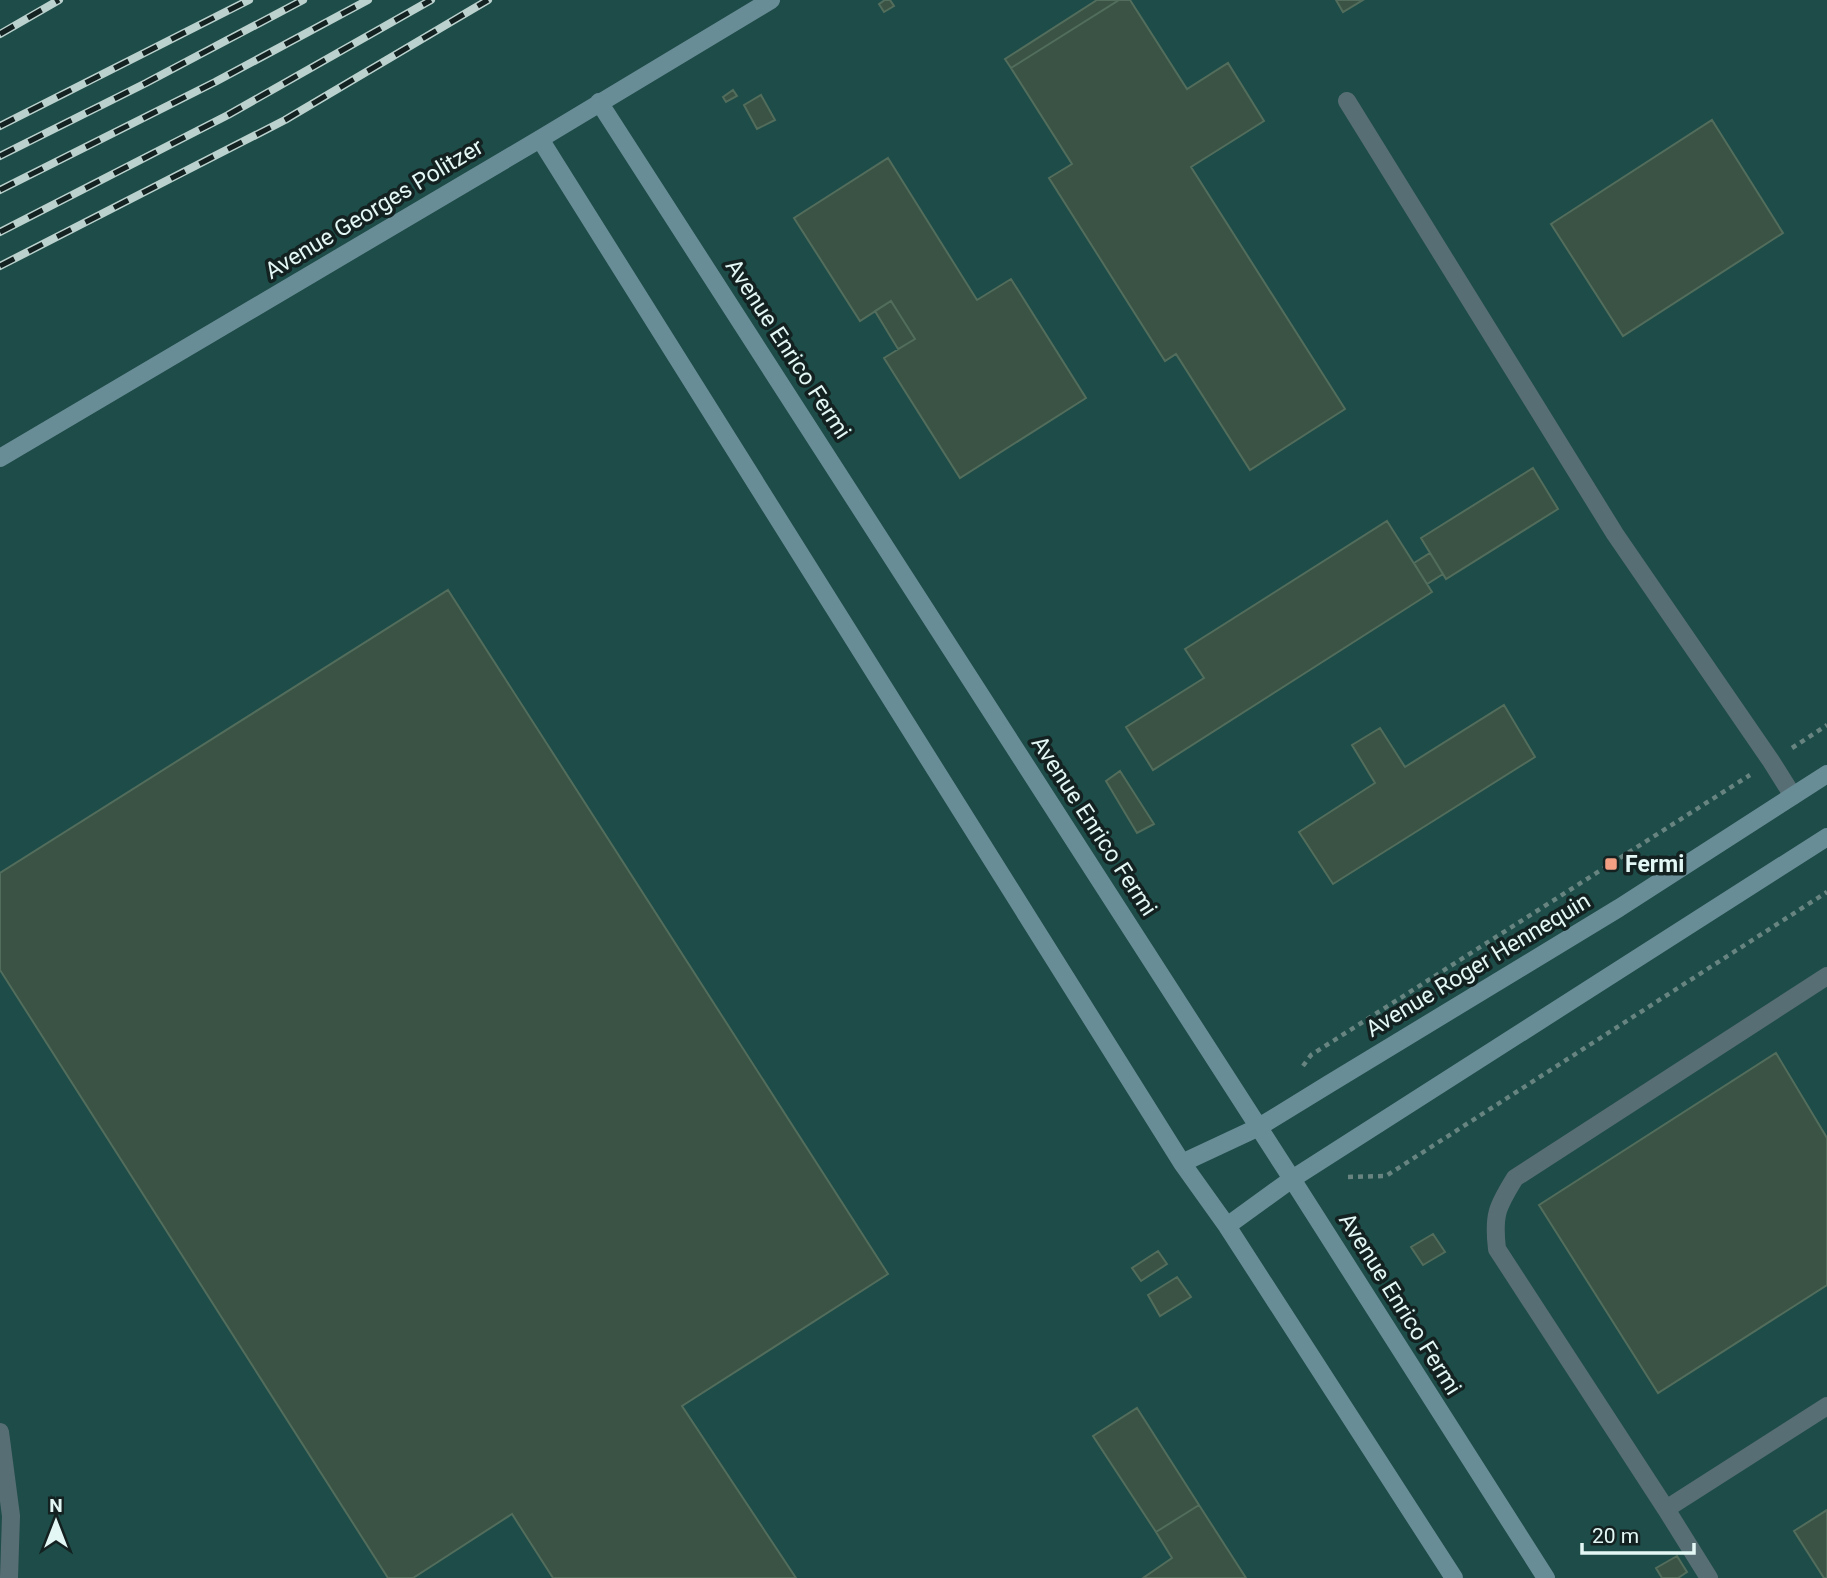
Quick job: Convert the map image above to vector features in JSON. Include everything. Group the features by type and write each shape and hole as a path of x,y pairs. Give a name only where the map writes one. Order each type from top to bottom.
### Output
{"street":[{"name":"Avenue Georges Politzer","path":"0,458 771,0"},
{"name":"Avenue Enrico Fermi","path":"599,102 1546,1578"},
{"path":"540,139 1182,1163 1227,1226 1454,1578"},
{"name":"Avenue Roger Hennequin","path":"1182,1163 1259,1127 1619,908 1827,774"},
{"path":"1227,1226 1292,1179 1827,837"}],"lane":[{"path":"1347,101 1615,534 1772,761 1793,796"},
{"path":"1709,1578 1497,1249 1494,1225 1499,1203 1515,1178 1827,976"},
{"path":"1666,1509 1827,1406"},
{"path":"0,1432 11,1516 9,1578"}],"path":[{"path":"1311,1055 1827,726"},
{"path":"1386,1176 1827,892"}],"shaded area":[{"path":"0,0 1827,0 1827,1578 0,1578"}],"building":[{"path":"890,0 894,6 884,12 879,4"},
{"path":"1097,0 1119,0 1011,68 1005,59"},
{"path":"1119,0 1130,0 1187,89 1228,63 1264,121 1191,167 1345,409 1250,470 1176,354 1165,361 1049,178 1072,164 1011,68"},
{"path":"1336,0 1363,0 1343,12"},
{"path":"733,90 737,96 726,102 723,97"},
{"path":"761,95 775,120 757,129 744,105"},
{"path":"1712,120 1783,233 1623,336 1551,224"},
{"path":"888,158 977,300 1011,279 1086,398 960,478 884,358 915,339 891,301 860,321 794,218"},
{"path":"891,301 915,339 898,349 875,311"},
{"path":"1533,468 1558,509 1446,579 1421,538"},
{"path":"1387,521 1432,592 1153,770 1126,727 1204,678 1185,649"},
{"path":"1430,553 1443,574 1427,584 1414,563"},
{"path":"448,590 888,1274 682,1406 796,1578 553,1578 512,1514 413,1578 388,1578 0,970 0,873"},
{"path":"1504,705 1535,757 1333,884 1299,832 1375,783 1352,745 1380,728 1405,767"},
{"path":"1120,771 1154,824 1137,833 1106,781"},
{"path":"1776,1053 1827,1138 1827,1285 1658,1393 1539,1205"},
{"path":"1433,1234 1445,1252 1423,1265 1411,1247"},
{"path":"1158,1251 1167,1264 1141,1281 1132,1268"},
{"path":"1177,1277 1191,1297 1160,1316 1148,1295"},
{"path":"1137,1408 1199,1505 1156,1532 1093,1436"},
{"path":"1199,1505 1246,1578 1143,1578 1172,1558 1156,1532"},
{"path":"1827,1510 1827,1578 1824,1578 1794,1531"},
{"path":"1677,1556 1687,1572 1678,1578 1662,1578 1656,1568"}],"railway":[{"path":"0,34 59,0"},
{"path":"0,126 249,0"},
{"path":"0,156 303,0"},
{"path":"0,190 215,82 368,0"},
{"path":"0,232 228,115 431,0"},
{"path":"0,266 285,120 488,0"}],"place":[{"name":"Fermi","path":"1611,864"}]}
